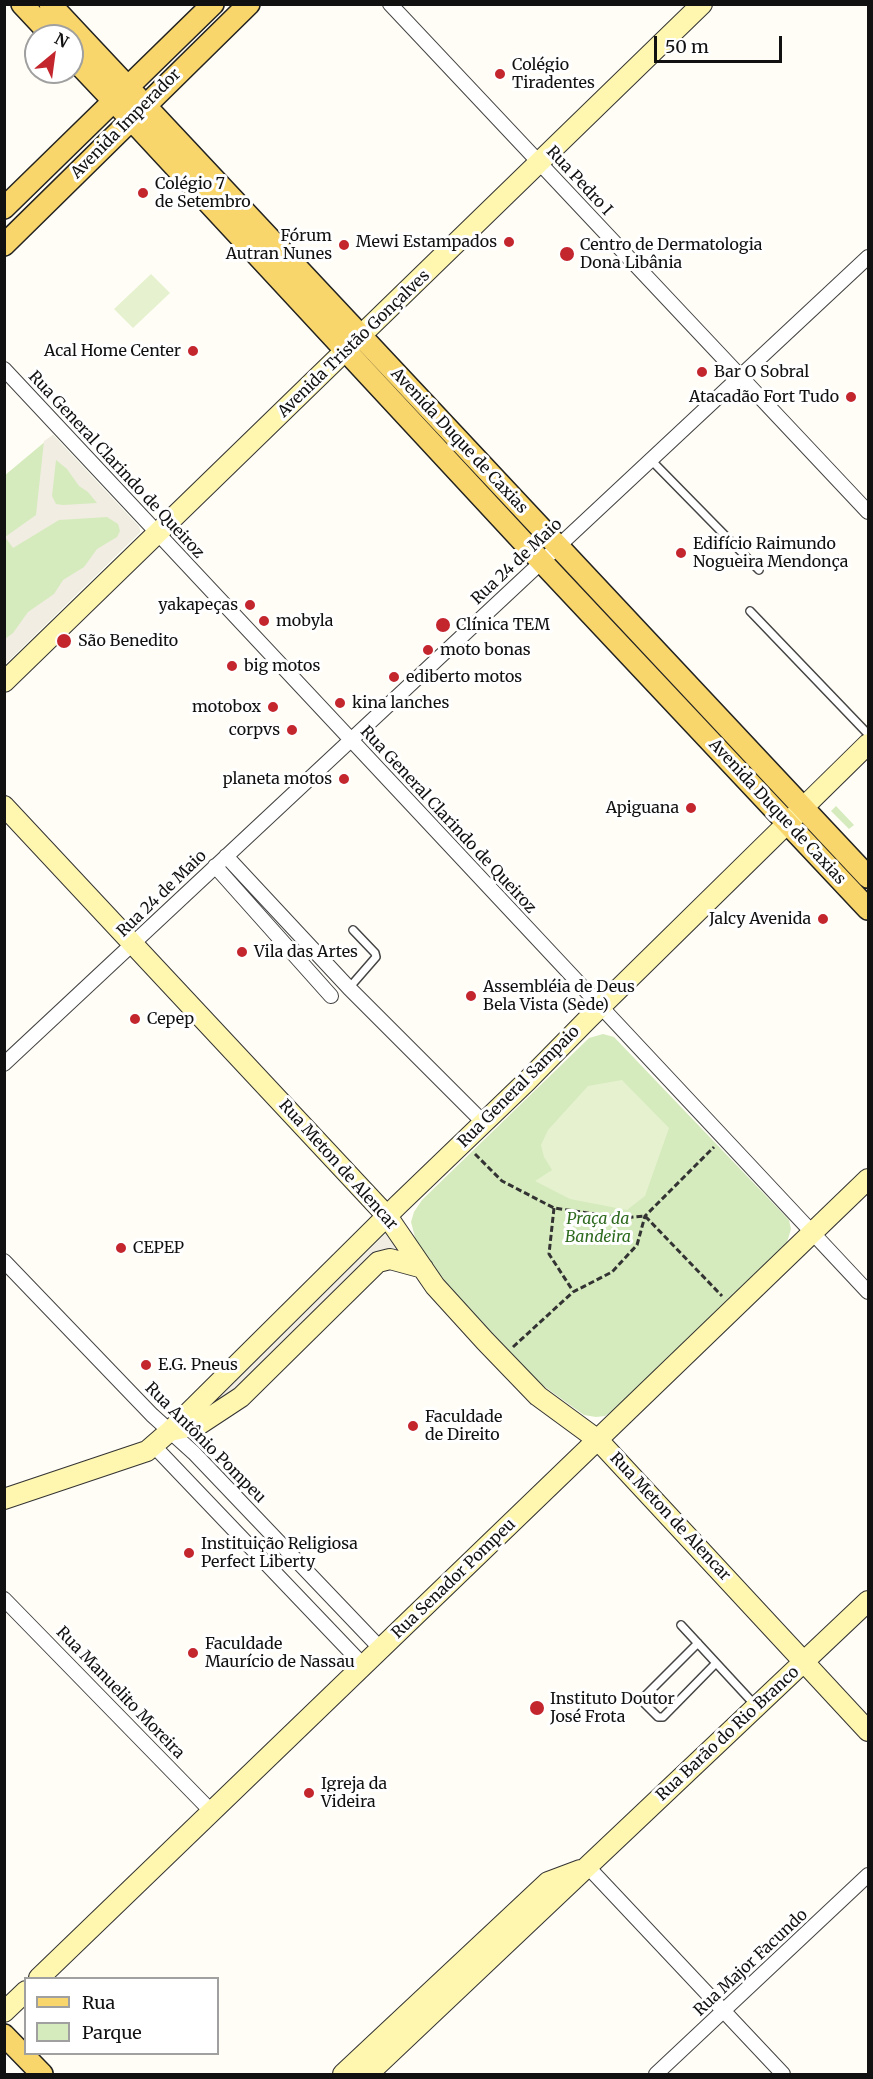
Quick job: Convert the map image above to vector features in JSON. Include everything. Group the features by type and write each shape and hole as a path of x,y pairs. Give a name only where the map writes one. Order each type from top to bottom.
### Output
{"main road":[{"path":"22,4 41,24"},
{"name":"Avenida Duque de Caxias","path":"50,4 121,95 346,352 868,909"},
{"name":"Avenida Imperador","path":"4,208 213,4"},
{"name":"Avenida Imperador","path":"4,245 249,4"},
{"name":"Avenida Duque de Caxias","path":"84,66 121,95"},
{"name":"Avenida Duque de Caxias","path":"137,113 361,337 868,877"},
{"path":"4,2035 42,2074"}],"street":[{"name":"Rua Pedro I","path":"390,4 868,512"},
{"name":"Avenida Tristão Gonçalves","path":"4,682 702,4"},
{"name":"Rua 24 de Maio","path":"4,1064 868,257"},
{"name":"Rua General Clarindo de Queiroz","path":"4,369 868,1292"},
{"name":"Rua General Sampaio","path":"4,1499 147,1451 170,1431 868,744"},
{"name":"Rua Meton de Alencar","path":"4,806 387,1216 435,1286 470,1326 538,1396 598,1440 868,1731"},
{"path":"226,856 349,988 484,1123"},
{"path":"215,866 331,996"},
{"name":"Rua Senador Pompeu","path":"40,1977 868,1179"},
{"path":"170,1431 200,1424 242,1397 378,1262 390,1259 423,1268"},
{"name":"Rua Antônio Pompeu","path":"4,1261 202,1461 381,1649"},
{"path":"153,1445 364,1666"},
{"name":"Rua Manuelito Moreira","path":"4,1599 211,1811"},
{"name":"Rua Barão do Rio Branco","path":"368,2074 868,1601"},
{"path":"588,1867 783,2074"},
{"name":"Rua Barão do Rio Branco","path":"343,2074 548,1882 588,1867"},
{"name":"Rua Major Facundo","path":"656,2074 868,1875"},
{"path":"4,2012 24,1994"}],"lane":[{"path":"651,460 759,570"},
{"path":"750,611 868,734"},
{"path":"349,988 376,957 375,953 353,930"},
{"path":"681,1625 757,1707"},
{"path":"698,1643 643,1698 643,1702 658,1717 663,1717 716,1663"}],"path":[{"path":"509,1351 573,1292 612,1272 637,1245 645,1216 716,1145 722,1136"},
{"path":"472,1152 502,1181 554,1208 622,1218 645,1216"},
{"path":"554,1208 549,1254 573,1292"},
{"path":"645,1216 725,1299"}],"green space":[{"path":"151,274 170,293 133,328 114,309"},
{"path":"53,435 139,527 140,532 5,664 4,476"},
{"path":"836,806 854,825 849,829 831,811"},
{"name":"Praça da Bandeira","path":"603,1034 614,1037 789,1220 791,1229 787,1242 639,1387 605,1416 596,1417 584,1415 538,1382 482,1327 460,1302 416,1241 411,1222 422,1200 589,1038"},
{"path":"622,1080 669,1128 645,1196 627,1210 570,1199 535,1181 552,1170 544,1157 541,1145 548,1130 588,1086"}],"shaded area":[{"path":"53,435 139,527 140,532 5,664 5,639 13,633 28,612 54,594 63,580 84,567 97,549 117,537 120,531 118,524 107,517 59,520 13,548 5,537 36,515 44,441","holes":["56,460 67,469 79,486 88,492 97,503 56,504 52,496"]},
{"path":"387,1232 407,1255 400,1252 238,1392 200,1415"}],"place":[{"name":"Colégio Tiradentes","path":"500,74"},
{"name":"Colégio 7 de Setembro","path":"143,193"},
{"name":"Mewi Estampados","path":"509,242"},
{"name":"Fórum Autran Nunes","path":"344,245"},
{"name":"Centro de Dermatologia Dona Libânia","path":"567,254"},
{"name":"Acal Home Center","path":"193,351"},
{"name":"Bar O Sobral","path":"702,372"},
{"name":"Atacadão Fort Tudo","path":"851,397"},
{"name":"Edifício Raimundo Nogueira Mendonça","path":"681,553"},
{"name":"yakapeças","path":"250,605"},
{"name":"mobyla","path":"264,621"},
{"name":"Clínica TEM","path":"443,625"},
{"name":"São Benedito","path":"64,641"},
{"name":"moto bonas","path":"428,650"},
{"name":"big motos","path":"232,666"},
{"name":"ediberto motos","path":"394,677"},
{"name":"kina lanches","path":"340,703"},
{"name":"motobox","path":"273,707"},
{"name":"corpvs","path":"292,730"},
{"name":"planeta motos","path":"344,779"},
{"name":"Apiguana","path":"691,808"},
{"name":"Jalcy Avenida","path":"823,919"},
{"name":"Vila das Artes","path":"242,952"},
{"name":"Assembléia de Deus Bela Vista (Sede)","path":"471,996"},
{"name":"Cepep","path":"135,1019"},
{"name":"CEPEP","path":"121,1248"},
{"name":"E.G. Pneus","path":"146,1365"},
{"name":"Faculdade de Direito","path":"413,1426"},
{"name":"Instituição Religiosa Perfect Liberty","path":"189,1553"},
{"name":"Faculdade Maurício de Nassau","path":"193,1653"},
{"name":"Instituto Doutor José Frota","path":"537,1708"},
{"name":"Igreja da Videira","path":"309,1793"}]}
